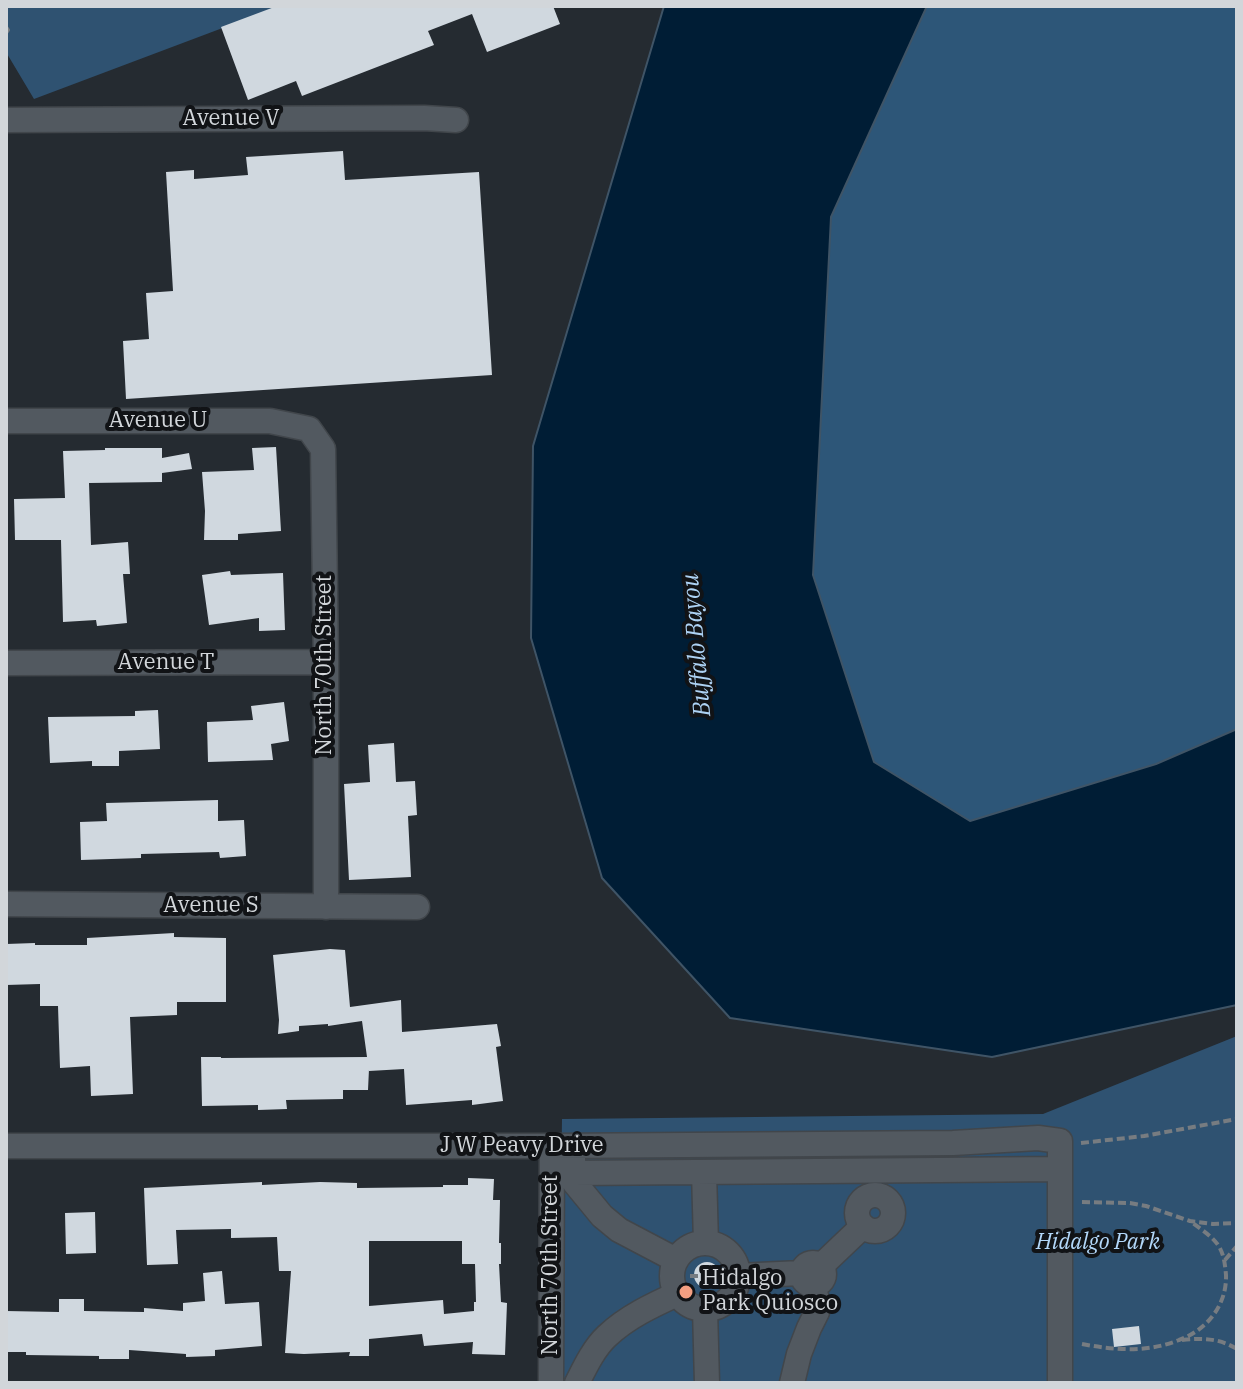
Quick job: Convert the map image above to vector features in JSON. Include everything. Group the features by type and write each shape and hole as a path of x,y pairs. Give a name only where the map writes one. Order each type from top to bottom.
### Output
{"street":[{"name":"Avenue V","path":"6,120 456,120"},
{"name":"Avenue U","path":"6,421 270,421 309,429"},
{"name":"North 70th Street","path":"309,429 323,449 326,907"},
{"name":"Avenue T","path":"6,663 326,662"},
{"name":"Avenue S","path":"6,904 417,907"},
{"name":"J W Peavy Drive","path":"6,1146 562,1146 953,1143 1049,1139"},
{"path":"1049,1139 1060,1169 1060,1383"},
{"name":"North 70th Street","path":"551,1383 562,1146"},
{"path":"562,1146 574,1173 574,1182 602,1216 675,1277 684,1302 705,1309 716,1307 733,1292 737,1276 733,1260 726,1251 706,1243 689,1247 682,1253 675,1277 647,1308 606,1336 577,1383"},
{"path":"574,1173 1060,1169"},
{"path":"704,1172 706,1243"},
{"path":"737,1276 811,1275 863,1226"},
{"path":"792,1383 799,1354 817,1312 818,1303 811,1275"},
{"path":"705,1309 707,1383"}],"path":[{"path":"1049,1139 1083,1144 1237,1119"},
{"path":"1060,1202 1130,1203 1190,1221 1237,1223"},
{"path":"1180,1340 1203,1327 1214,1314 1226,1283 1225,1260 1218,1245 1190,1221"},
{"path":"1225,1260 1237,1246"},
{"path":"675,1277 737,1276"},
{"path":"1060,1340 1112,1349 1141,1349 1180,1340 1210,1339 1223,1341 1237,1349"}],"green space":[{"path":"6,6 281,6 34,99 6,52"},
{"name":"Hidalgo Park","path":"1237,1036 1237,1383 558,1383 562,1119 1043,1114"}],"shaded area":[{"path":"927,6 1237,6 1237,729 1156,764 970,821 874,763 813,575 831,217"}],"water":[{"name":"Buffalo Bayou","path":"664,6 927,6 831,217 813,575 874,762 970,821 1156,764 1237,729 1237,1005 992,1057 730,1018 602,878 531,638 533,446"}],"building":[{"path":"277,6 553,6 560,24 487,52 472,14 428,31 434,45 302,96 296,81 248,100 221,27"},
{"path":"343,151 345,180 479,172 492,375 126,399 123,341 149,339 146,293 173,291 166,172 194,170 194,179 248,175 246,157"},
{"path":"276,447 281,531 238,534 238,540 204,540 202,472 254,470 252,448"},
{"path":"162,448 162,458 189,453 192,469 162,473 162,482 89,483 91,545 128,542 130,574 123,574 127,623 97,626 96,620 63,622 61,540 15,540 14,499 65,498 63,451"},
{"path":"230,571 231,575 283,573 285,630 259,631 259,618 209,625 202,575"},
{"path":"284,702 289,741 271,744 273,760 208,762 207,722 253,720 251,706"},
{"path":"158,710 160,749 119,751 119,766 92,766 92,761 50,763 48,717 135,716 135,711"},
{"path":"394,743 396,782 415,781 417,815 408,816 411,877 349,880 344,784 370,782 368,745"},
{"path":"218,800 218,821 244,820 246,856 220,858 219,852 141,854 141,858 81,860 80,822 107,821 106,803"},
{"path":"174,933 174,937 226,938 226,1002 177,1002 177,1015 130,1017 133,1094 91,1096 90,1066 60,1068 58,1006 40,1006 40,984 6,985 6,944 87,945 87,938"},
{"path":"345,950 350,1007 401,1000 402,1032 497,1024 501,1046 496,1047 503,1101 472,1105 472,1100 406,1105 404,1069 369,1069 368,1090 343,1090 343,1099 286,1100 287,1109 258,1110 258,1105 202,1106 201,1057 367,1057 362,1021 299,1026 299,1031 278,1034 273,955"},
{"path":"468,1178 494,1179 493,1200 500,1200 501,1302 507,1303 505,1355 472,1354 473,1342 424,1346 422,1334 369,1339 369,1356 349,1356 350,1352 285,1353 291,1271 279,1271 277,1237 231,1238 231,1229 176,1230 178,1264 147,1265 144,1188 262,1182 262,1185 357,1183 357,1188 468,1185","holes":["369,1241 462,1241 462,1264 475,1264 474,1311 444,1314 443,1300 369,1306"]},
{"path":"95,1212 96,1253 66,1254 65,1213"},
{"path":"707,1262 716,1266 720,1275 716,1284 707,1288 698,1284 694,1275 698,1266"},
{"path":"222,1271 225,1304 259,1302 262,1346 215,1350 215,1356 186,1357 186,1354 129,1350 129,1359 6,1352 6,1311 59,1312 59,1299 84,1299 84,1311 144,1312 144,1308 183,1311 183,1303 205,1301 203,1273"},
{"path":"1139,1326 1141,1344 1114,1347 1112,1329"}],"place":[{"name":"Hidalgo Park Quiosco","path":"686,1292"}]}
